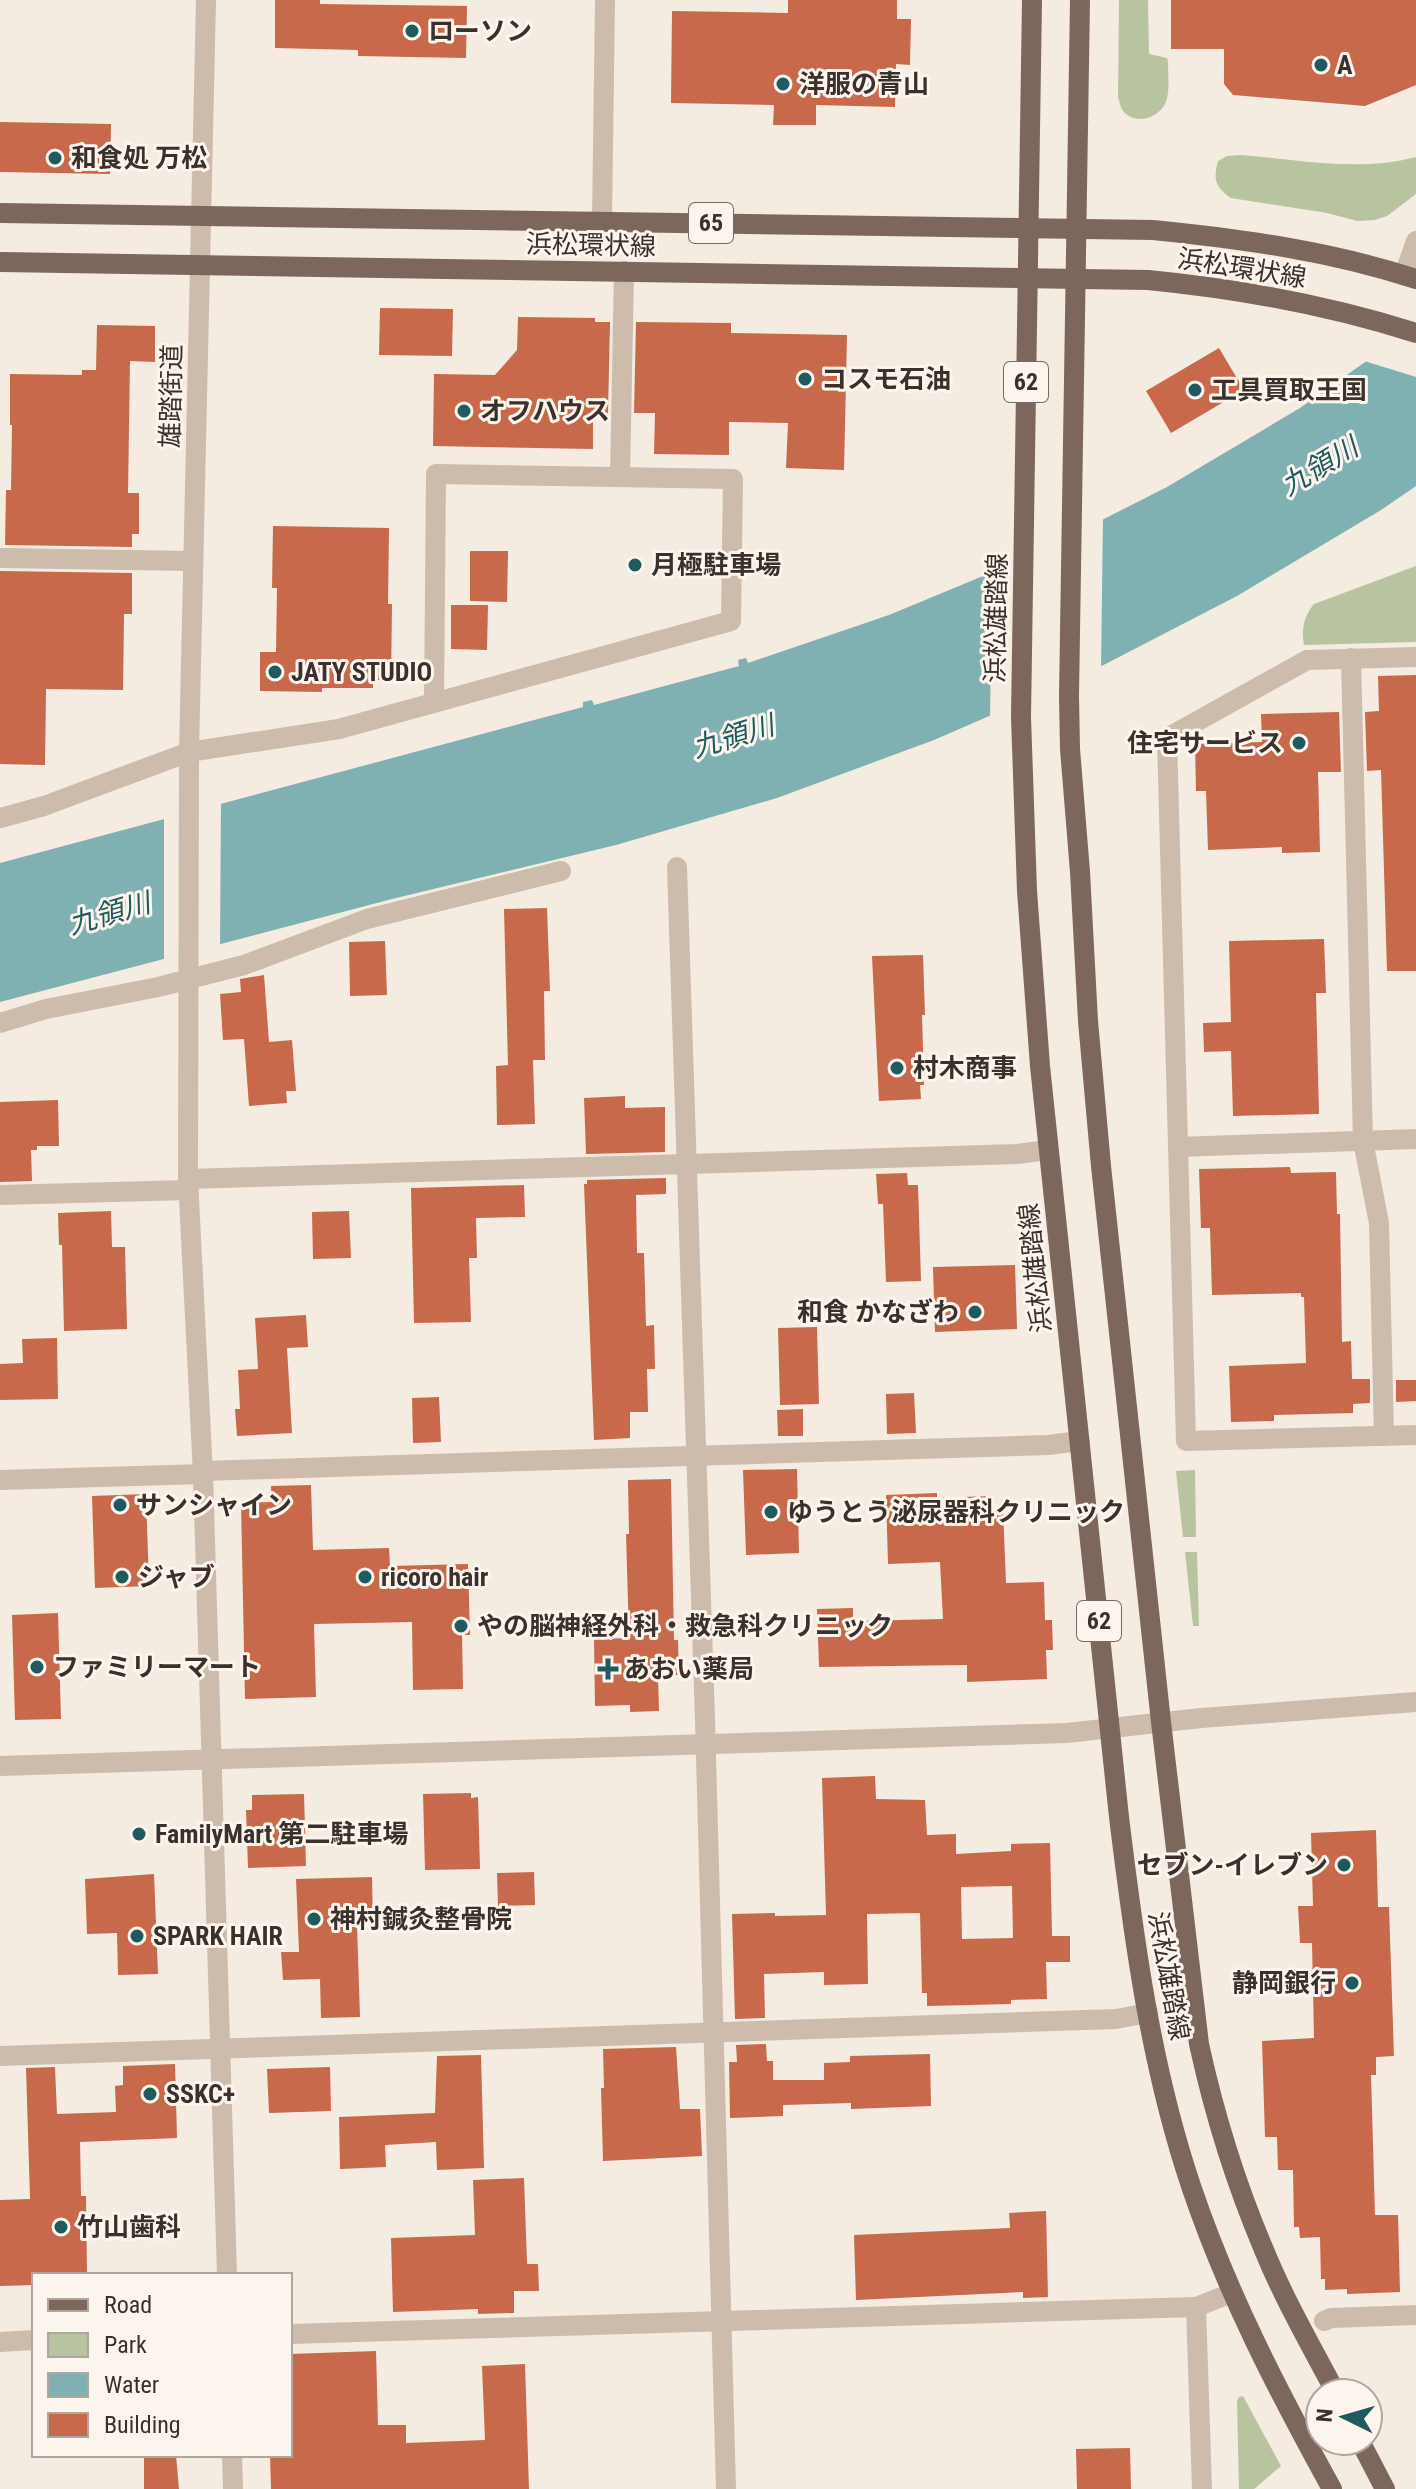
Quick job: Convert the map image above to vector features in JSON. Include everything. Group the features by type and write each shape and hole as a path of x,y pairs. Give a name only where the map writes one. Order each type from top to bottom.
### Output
{"main road":[{"name":"浜松雄踏線","path":"1032,0 1021,717 1029,920 1048,1150 1128,1891 1148,2013 1186,2171 1255,2345 1332,2489"},
{"name":"浜松雄踏線","path":"1080,0 1069,696 1095,1094 1195,2016 1208,2084 1250,2215 1264,2251 1328,2377"},
{"name":"浜松環状線","path":"0,213 1153,230 1319,252 1410,277"},
{"name":"浜松環状線","path":"0,262 1148,280 1281,298 1416,333"},
{"path":"1368,2457 1385,2489"}],"street":[{"name":"雄踏街道","path":"206,0 188,793 188,1184 203,1472 227,2273"},
{"path":"602,221 605,0"},
{"path":"1410,277 1416,241"},
{"path":"620,477 624,271"},
{"path":"0,818 44,806 189,752 339,729 434,703 731,621 733,479 436,474 434,703"},
{"path":"0,558 193,561"},
{"path":"1416,657 1307,660 1167,738 1186,1441 1416,1435"},
{"path":"1351,658 1363,1141 1379,1223 1384,1436"},
{"path":"677,867 726,2489"},
{"path":"0,1023 189,975 244,965 367,919 561,871"},
{"path":"1178,1147 1416,1139"},
{"path":"0,1195 188,1184 687,1163 1017,1154 1048,1150"},
{"path":"0,1480 1048,1445 1080,1441"},
{"path":"0,1766 1067,1733 1161,1722 1416,1702"},
{"path":"0,2056 1116,2019 1148,2013"},
{"path":"292,2334 1196,2307 1232,2293"},
{"path":"1196,2307 1202,2489"},
{"path":"1324,2321 1331,2318 1416,2315"},
{"path":"0,2342 32,2340"},
{"path":"232,2457 233,2489"}],"green space":[{"path":"1119,0 1148,0 1149,54 1167,58 1168,62 1166,102 1163,108 1147,118 1128,116 1118,98"},
{"path":"1227,156 1351,164 1416,157 1416,194 1387,216 1357,221 1327,213 1231,198 1217,182 1218,161"},
{"path":"1416,566 1416,642 1304,645 1304,623 1314,604"},
{"path":"1195,1470 1196,1537 1183,1537 1176,1471"},
{"path":"1185,1552 1197,1552 1199,1626 1193,1626"},
{"path":"1243,2396 1281,2466 1254,2489 1239,2489 1237,2401"}],"water":[{"name":"九領川","path":"1416,326 1416,486 1237,596 1088,673 934,740 777,798 616,845 392,899 0,1002 0,863 583,707 583,702 592,700 594,705 739,666 738,660 746,658 748,663 889,615 1031,556 1167,487 1300,408"}],"pier":[{"path":"1414,323 1416,377 1361,360"},
{"path":"1103,515 1101,671 990,720 992,568"},
{"path":"221,800 220,948 164,963 164,815"}],"building":[{"path":"275,0 320,0 320,4 467,6 466,58 358,56 358,50 275,48"},
{"name":"洋服の青山","path":"788,0 897,0 897,19 911,19 910,65 896,64 895,107 816,105 816,125 773,125 774,105 671,103 672,11 788,13"},
{"name":"A","path":"1171,0 1416,0 1416,85 1365,106 1233,95 1224,84 1224,49 1171,49"},
{"name":"和食処 万松","path":"0,122 111,124 110,174 0,172"},
{"path":"380,308 453,309 452,356 379,355"},
{"path":"518,317 595,318 595,322 610,322 608,413 593,413 593,449 433,446 434,374 495,375 517,350"},
{"path":"636,322 731,323 731,333 847,335 844,470 786,468 788,423 729,422 729,455 654,454 655,413 634,413"},
{"path":"97,325 155,326 155,362 130,361 128,493 139,493 139,534 132,534 132,547 5,545 6,490 11,490 10,374 82,375 82,370 96,370"},
{"name":"工具買取王国","path":"1219,348 1244,390 1171,433 1146,391"},
{"path":"273,526 389,528 391,680 373,680 373,688 322,688 322,692 260,691 260,652 276,652 277,588 272,588"},
{"path":"470,551 508,551 507,602 470,601"},
{"path":"0,571 132,573 132,614 124,614 123,690 46,689 45,765 0,764"},
{"path":"451,605 488,605 487,650 451,649"},
{"path":"1416,675 1416,971 1387,971 1381,770 1367,771 1365,712 1379,711 1378,676"},
{"path":"1339,712 1341,772 1318,772 1320,852 1282,853 1282,847 1208,850 1206,791 1196,791 1195,744 1262,742 1261,714"},
{"path":"547,908 550,991 544,991 545,1060 533,1060 535,1124 497,1125 496,1066 508,1065 504,909"},
{"path":"1324,939 1326,993 1316,993 1319,1114 1233,1116 1231,1051 1204,1052 1203,1023 1231,1022 1229,941"},
{"path":"385,941 387,995 350,996 349,942"},
{"path":"923,955 925,1015 922,1015 924,1085 920,1085 921,1099 879,1101 872,956"},
{"path":"264,975 269,1042 292,1040 296,1091 286,1091 287,1103 249,1106 244,1039 223,1040 220,994 241,992 240,979"},
{"path":"625,1096 625,1108 665,1107 665,1152 586,1154 584,1098"},
{"path":"58,1100 59,1146 37,1146 37,1150 31,1150 32,1181 0,1182 0,1102"},
{"path":"1290,1167 1291,1173 1336,1172 1337,1214 1340,1214 1342,1342 1351,1341 1352,1379 1370,1379 1370,1403 1353,1404 1353,1413 1274,1415 1274,1421 1231,1422 1229,1366 1306,1363 1304,1297 1301,1293 1212,1295 1210,1228 1201,1228 1199,1169"},
{"path":"907,1173 908,1185 918,1185 921,1281 886,1282 883,1204 878,1204 876,1174"},
{"path":"666,1178 666,1194 636,1195 637,1253 644,1253 646,1326 654,1325 655,1369 647,1369 648,1412 630,1412 630,1438 594,1440 584,1184 587,1180"},
{"path":"524,1185 525,1217 476,1218 477,1258 469,1258 471,1322 414,1323 411,1188"},
{"path":"111,1211 112,1247 125,1247 127,1329 64,1331 58,1213"},
{"path":"349,1211 351,1258 313,1259 312,1212"},
{"name":"和食 かなざわ","path":"1015,1265 1017,1329 935,1332 933,1267"},
{"path":"306,1315 308,1347 287,1348 292,1433 237,1436 235,1409 240,1409 238,1370 258,1369 255,1318"},
{"path":"817,1327 819,1404 780,1405 778,1328"},
{"path":"57,1338 58,1399 0,1400 0,1364 23,1363 22,1339"},
{"path":"1396,1380 1416,1380 1416,1401 1396,1402"},
{"path":"914,1393 916,1433 887,1434 886,1394"},
{"path":"439,1397 441,1442 413,1443 412,1398"},
{"path":"803,1409 803,1436 778,1436 777,1410"},
{"name":"ゆうとう泌尿器科クリニック","path":"797,1469 799,1553 746,1555 743,1470"},
{"path":"671,1479 674,1640 678,1640 679,1675 658,1675 659,1711 630,1712 630,1705 595,1706 594,1639 629,1638 628,1480"},
{"path":"311,1485 313,1550 389,1548 390,1566 468,1564 470,1635 462,1635 463,1689 413,1690 412,1622 314,1624 316,1697 245,1699 241,1503 272,1502 271,1486"},
{"path":"937,1493 937,1498 990,1496 990,1510 1003,1509 1006,1583 1044,1582 1045,1620 1052,1620 1053,1650 1046,1650 1047,1679 967,1682 967,1665 819,1667 817,1609 853,1608 853,1621 943,1619 940,1562 888,1564 886,1495"},
{"path":"146,1494 149,1586 95,1588 92,1496"},
{"name":"ファミリーマート","path":"58,1613 61,1719 15,1720 12,1615"},
{"path":"875,1776 876,1799 925,1800 927,1835 956,1834 956,1854 1011,1851 1011,1844 1050,1843 1052,1936 1070,1936 1070,1962 1046,1962 1047,1999 1011,2000 1011,2004 927,2006 927,1993 922,1993 920,1913 867,1914 868,1984 824,1985 824,1972 764,1974 765,2018 735,2019 732,1914 826,1915 822,1778","holes":["1012,1886 1013,1938 962,1939 961,1887"]},
{"path":"471,1793 471,1798 478,1797 480,1869 425,1870 423,1794"},
{"path":"304,1794 306,1866 248,1868 246,1810 252,1810 252,1795"},
{"path":"1376,1830 1378,1907 1389,1907 1394,2056 1376,2057 1376,2075 1371,2075 1375,2215 1398,2215 1400,2292 1347,2294 1347,2289 1325,2290 1325,2279 1321,2279 1320,2237 1300,2238 1299,2227 1294,2227 1293,2170 1278,2170 1277,2137 1265,2137 1262,2041 1314,2038 1312,1943 1300,1943 1298,1906 1313,1906 1311,1833"},
{"path":"534,1872 535,1905 498,1906 497,1873"},
{"name":"SPARK HAIR","path":"154,1874 158,1974 118,1975 117,1933 87,1934 85,1879"},
{"path":"372,1877 373,1925 357,1925 360,2017 321,2018 320,1979 283,1980 281,1952 299,1952 296,1879"},
{"path":"766,2044 767,2061 773,2061 773,2080 824,2080 824,2063 850,2062 850,2056 930,2054 931,2106 851,2109 851,2103 783,2105 783,2116 730,2118 729,2062 737,2062 736,2045"},
{"path":"676,2047 680,2109 700,2109 702,2156 603,2161 603,2049"},
{"path":"481,2055 484,2168 437,2170 436,2142 385,2145 386,2167 340,2169 339,2117 435,2113 437,2056"},
{"path":"175,2064 177,2138 80,2142 81,2196 86,2196 87,2273 32,2273 32,2285 0,2286 0,2200 30,2199 26,2068 55,2067 57,2114 116,2112 115,2086 123,2085 123,2066"},
{"path":"330,2067 331,2111 269,2113 267,2069"},
{"path":"524,2178 527,2264 538,2264 539,2291 514,2291 514,2313 478,2314 478,2309 393,2312 391,2238 475,2235 473,2180"},
{"path":"1046,2211 1048,2297 1023,2298 1023,2292 856,2300 854,2235 1010,2228 1009,2213"},
{"path":"376,2351 378,2425 406,2425 406,2443 485,2440 482,2366 525,2364 529,2489 271,2489 270,2457 292,2457 292,2354"},
{"path":"1130,2448 1131,2489 1077,2489 1076,2449"},
{"path":"144,2457 176,2457 179,2489 144,2489"}],"place":[{"name":"ローソン","path":"412,31"},
{"name":"A","path":"1321,65"},
{"name":"洋服の青山","path":"783,84"},
{"name":"和食処 万松","path":"55,158"},
{"name":"コスモ石油","path":"805,379"},
{"name":"工具買取王国","path":"1195,390"},
{"name":"オフハウス","path":"464,411"},
{"name":"月極駐車場","path":"635,565"},
{"name":"JATY STUDIO","path":"275,672"},
{"name":"住宅サービス","path":"1299,743"},
{"name":"村木商事","path":"897,1068"},
{"name":"和食 かなざわ","path":"975,1312"},
{"name":"サンシャイン","path":"120,1505"},
{"name":"ゆうとう泌尿器科クリニック","path":"771,1512"},
{"name":"ジャブ","path":"122,1577"},
{"name":"ricoro hair","path":"365,1577"},
{"name":"やの脳神経外科・救急科クリニック","path":"461,1626"},
{"name":"ファミリーマート","path":"37,1667"},
{"name":"あおい薬局","path":"608,1669"},
{"name":"FamilyMart 第二駐車場","path":"139,1834"},
{"name":"セブン-イレブン","path":"1344,1865"},
{"name":"神村鍼灸整骨院","path":"314,1919"},
{"name":"SPARK HAIR","path":"137,1936"},
{"name":"静岡銀行","path":"1352,1983"},
{"name":"SSKC+","path":"150,2094"},
{"name":"竹山歯科","path":"61,2227"}]}
